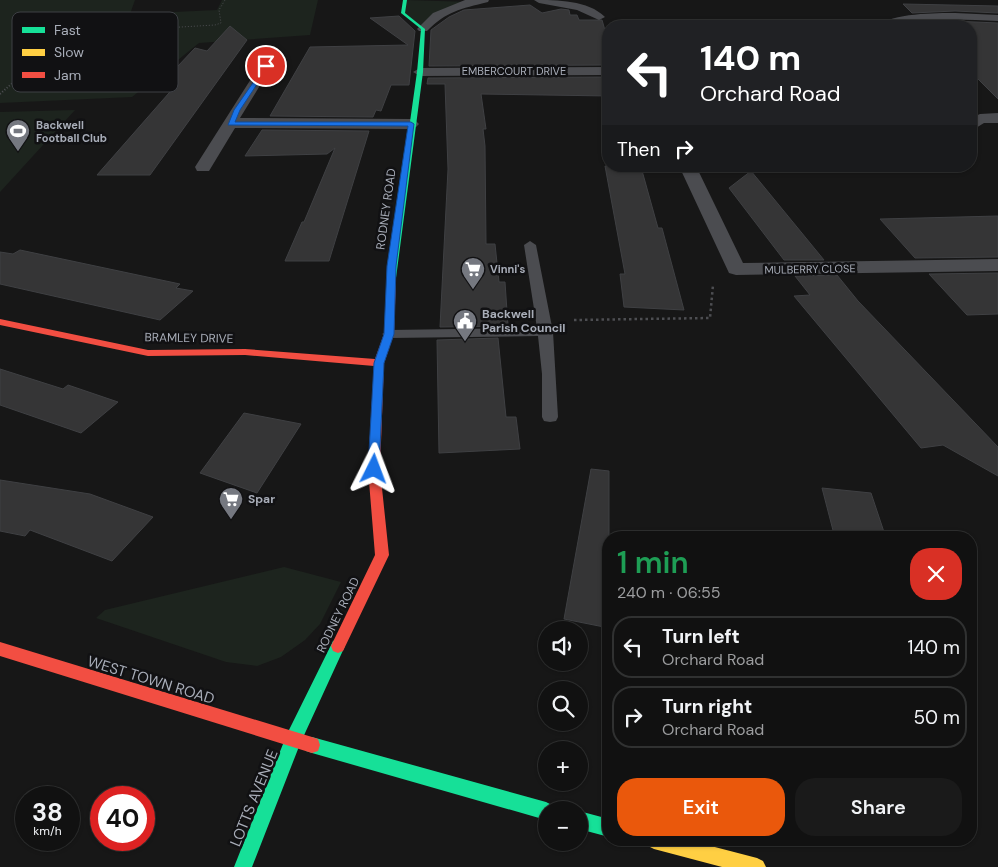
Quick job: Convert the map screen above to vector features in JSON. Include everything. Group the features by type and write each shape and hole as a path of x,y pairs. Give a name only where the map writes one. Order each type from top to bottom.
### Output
{"street":[{"path":"405,0 403,13 423,29 437,15 472,2 484,0"},
{"path":"539,0 601,12 603,20"},
{"path":"444,1 472,2"},
{"path":"910,20 933,17 998,18"},
{"name":"RODNEY ROAD","path":"293,740 382,555 374,469 379,363 389,334 392,266 420,72 423,29"},
{"path":"203,167 266,66"},
{"name":"EMBERCOURT DRIVE","path":"420,72 602,71"},
{"path":"977,121 980,119 998,118"},
{"path":"231,124 411,124"},
{"path":"977,132 989,135"},
{"path":"690,172 736,270"},
{"name":"MULBERRY CLOSE","path":"736,270 998,265"},
{"name":"BRAMLEY DRIVE","path":"0,322 148,353 246,352 379,363"},
{"name":"WEST TOWN ROAD","path":"0,649 293,740 538,809"},
{"name":"LOTTS AVENUE","path":"242,867 293,740"},
{"path":"588,822 602,826"},
{"path":"677,846 757,867"}],"lane":[{"path":"530,245 544,326 551,388 550,417"},
{"path":"389,334 544,326"}],"path":[{"path":"178,28 215,26 220,24 220,10 224,0"},
{"path":"0,94 12,84"},
{"path":"544,326 710,318 713,286 736,270"}],"shaded area":[{"path":"0,0 135,0 131,12 12,12 12,92 138,92 132,97 0,103"},
{"path":"222,0 318,0 310,35 199,43 178,60 178,12 174,12 217,10"},
{"path":"406,0 472,2 437,15 424,29 403,13"},
{"name":"Backwell Football Club","path":"75,110 0,192 0,112"},
{"path":"284,567 341,582 320,624 305,640 281,657 257,666 226,662 96,618 105,610"}],"building":[{"path":"903,4 998,6 998,13 955,11 912,13"},
{"path":"530,5 542,13 561,9 569,10 570,15 577,15 579,20 602,20 602,65 429,66 431,30 449,17 464,10"},
{"path":"399,16 415,31 409,85 391,85 381,111 376,110 373,117 270,116 310,47 408,45 370,18"},
{"path":"977,22 998,23 998,99 977,78"},
{"path":"230,26 247,40 150,175 97,175 170,92 178,92 178,66 195,48 207,51"},
{"path":"602,77 602,96 481,94 486,129 483,129 485,146 486,244 495,244 499,282 505,282 508,326 440,327 448,169 445,84 427,84 428,78"},
{"path":"262,130 369,131 329,261 285,261 302,222 304,222 335,148 327,154 245,156"},
{"path":"606,172 642,172 658,228 662,228 684,310 624,307 620,274 625,274"},
{"path":"752,172 824,260 784,260 729,188"},
{"path":"998,216 998,257 915,258 880,219"},
{"path":"20,250 180,284 176,288 193,291 160,320 0,284 0,252 13,254"},
{"path":"998,273 998,314 967,315 929,274"},
{"path":"837,275 858,301 998,447 998,476 943,445 921,448 794,296 810,295 795,276"},
{"path":"498,338 506,417 516,417 520,449 439,453 437,340"},
{"path":"0,369 63,389 68,385 118,402 81,433 0,405"},
{"path":"244,413 301,424 257,493 200,473"},
{"path":"591,469 609,471 609,531 602,531 602,627 588,624 588,621 564,619"},
{"path":"0,480 90,494 153,517 112,561 30,530 25,536 0,531"},
{"path":"822,488 871,493 884,531 833,531"}],"traffic: fast":[{"path":"392,278 420,72 423,29 403,13 405,0"},
{"path":"243,867 293,740 338,646"},
{"path":"312,745 538,809"},
{"path":"588,822 602,826"}],"traffic: slow":[{"path":"677,846 757,867"}],"traffic: jam":[{"path":"338,646 382,555 374,469 379,363 389,334 392,278"},
{"path":"0,322 148,353 245,352 379,363"},
{"path":"0,649 312,745"}],"place":[{"name":"Backwell Football Club","path":"18,152"},
{"name":"Vinni's","path":"473,290"},
{"name":"Backwell Parish Council","path":"465,342"},
{"name":"Spar","path":"231,520"}],"route":[{"path":"266,66 237,110 231,124 411,124 392,266 389,334 379,363 374,469"}]}
